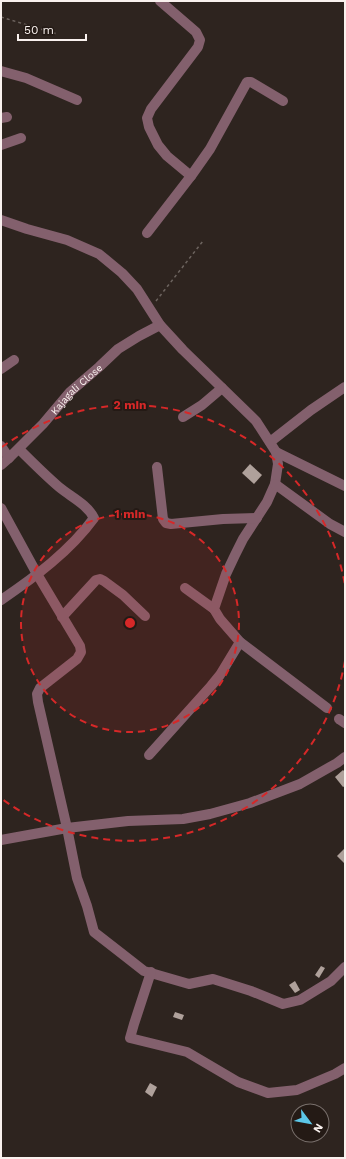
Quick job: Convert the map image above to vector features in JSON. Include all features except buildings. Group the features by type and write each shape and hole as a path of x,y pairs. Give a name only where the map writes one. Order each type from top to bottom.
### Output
{"street":[{"path":"160,1 196,32 200,40 198,47 151,109 147,118 158,145 167,156 191,176"},
{"path":"1,71 26,78 77,100"},
{"path":"147,233 210,149 247,82 251,82 283,101"},
{"path":"1,145 21,138"},
{"path":"1,220 67,240 99,254 122,273 137,289 160,325 183,350 256,421 276,452 278,464 275,484 267,502 235,554 226,574 214,609"},
{"name":"Kajagali Close","path":"5,462 43,424 70,392 118,349 160,325"},
{"path":"1,369 14,360"},
{"path":"270,442 345,387"},
{"path":"183,417 202,405 222,388"},
{"path":"1,446 5,462"},
{"path":"1,600 37,574 67,548 94,518 87,508 56,484 19,449"},
{"path":"276,452 345,486"},
{"path":"157,467 163,519 166,523 257,518"},
{"path":"275,484 330,524 345,532"},
{"path":"1,508 37,574 80,646 81,652 78,659 40,688 37,694 77,878 94,932 144,971 189,984 213,979 251,991 283,1004 300,1000 331,981 345,967"},
{"path":"62,617 96,580 100,579 124,595 145,616"},
{"path":"185,588 214,609 220,619 240,642 326,708"},
{"path":"149,755 211,686 240,642"},
{"path":"1,840 67,828 128,821 183,819 210,814 250,803 300,784 345,757"},
{"path":"151,972 130,1038 187,1052 238,1082 268,1093 297,1090 335,1074 345,1068"}],"path":[{"path":"1,17 57,34"},
{"path":"149,308 203,241"}]}
